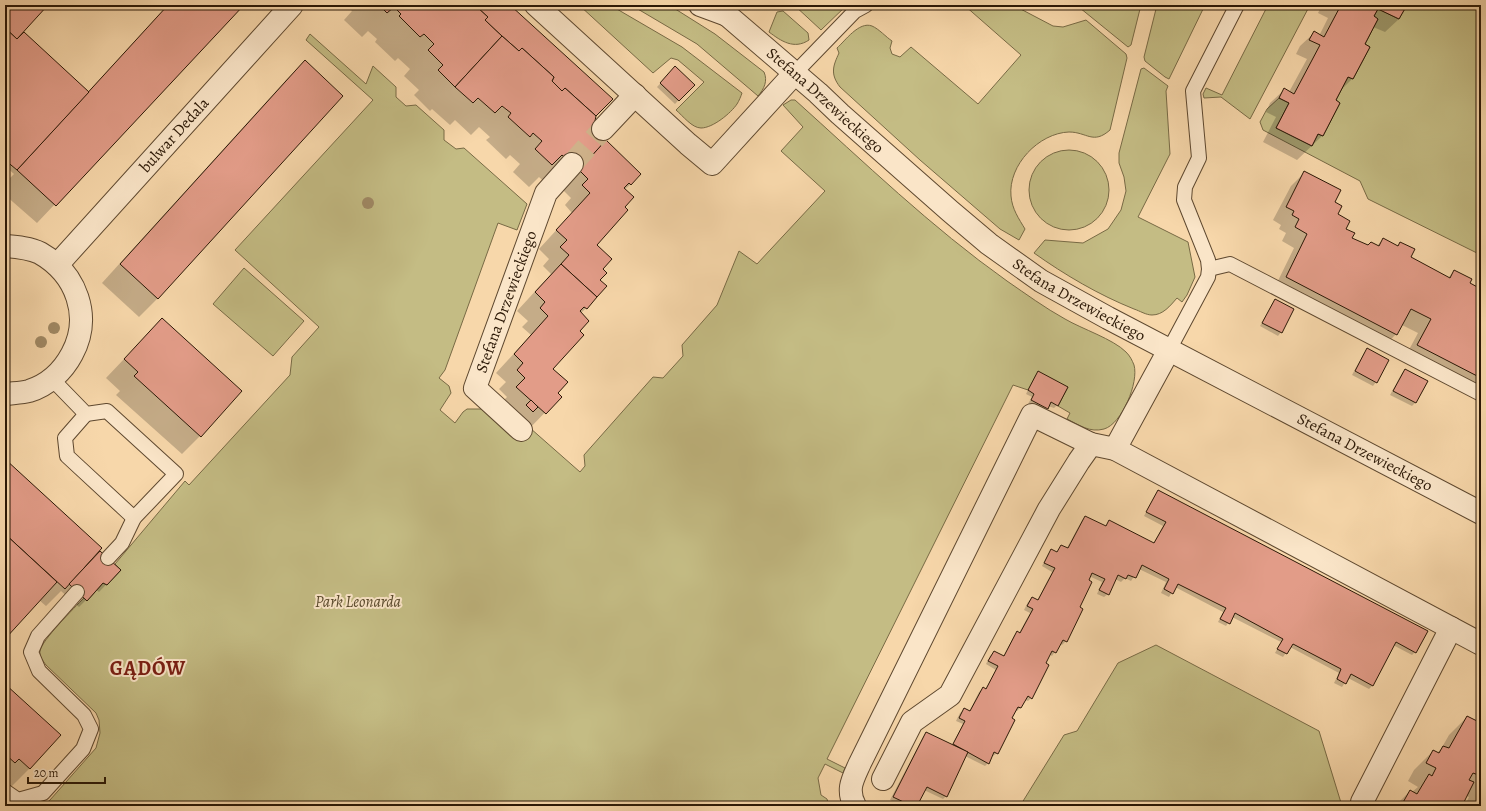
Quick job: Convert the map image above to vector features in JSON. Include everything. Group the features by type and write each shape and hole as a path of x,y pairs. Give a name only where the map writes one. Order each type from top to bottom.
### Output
{"street":[{"path":"536,5 688,144 712,164 795,73"},
{"name":"Stefana Drzewieckiego","path":"700,5 723,10 950,211 990,244 1041,281 1169,350 1481,513"},
{"name":"bulwar Dedala","path":"57,265 286,7"},
{"path":"603,129 635,95"},
{"name":"Stefana Drzewieckiego","path":"522,430 475,388 546,192 572,164"},
{"path":"5,246 19,247 39,253 57,265 71,281 79,302 81,323 77,345 67,364 52,379 29,391 5,394"},
{"path":"1115,449 1169,350"},
{"path":"855,806 852,800 850,788 860,763 1032,416 1091,444 1115,449 1481,644"},
{"path":"883,779 912,722 950,696 1049,509 1091,444"},
{"path":"1362,802 1451,628"},
{"path":"870,741 896,753"}],"lane":[{"path":"795,73 855,11 866,5"},
{"path":"1169,350 1208,277 1209,269 1208,260 1184,200 1185,187 1199,158 1193,92 1237,5"},
{"path":"1209,269 1230,264 1481,394"},
{"path":"52,379 86,414"},
{"path":"108,558 122,543 134,518 176,474 107,412 86,414 65,438 67,456 134,518"},
{"path":"5,791 18,800 43,793 83,749 91,729 84,715 39,671 31,652 38,636 77,592"}],"green space":[{"path":"579,5 610,5 682,47 742,93 737,104 731,112 711,126 701,128 694,126 676,110 704,82 678,60 671,58 653,73"},
{"path":"631,5 669,5 715,34 764,72 766,79 762,91 758,96 697,44"},
{"path":"794,5 847,5 821,30"},
{"path":"964,5 1013,5 1053,26 1063,27 1086,20 1126,54 1127,58 1110,130 1099,137 1090,137 1069,132 1058,134 1047,138 1037,145 1020,162 1011,184 1011,196 1014,210 1025,229 1019,240 1000,229 920,160 840,87 834,74 834,66 839,53 837,48 857,29 867,25 872,26 892,41 890,48 892,54 900,57 911,47 978,104 1021,55"},
{"path":"1079,5 1141,5 1131,45 1128,47 1080,8"},
{"path":"1157,5 1205,5 1169,79 1145,61 1144,57"},
{"path":"1268,5 1310,5 1250,119 1221,97 1204,98 1203,94 1206,88 1222,95"},
{"path":"1407,5 1481,5 1481,255 1368,199 1360,181 1263,130 1260,122 1267,109 1279,98 1289,103 1276,128 1312,146 1318,134 1323,136 1340,103 1336,100 1348,77 1353,79 1370,47 1365,44 1378,19 1374,16 1378,9 1399,19"},
{"path":"783,11 808,33 809,40 798,44 788,43 769,32 777,12"},
{"name":"Park Leonarda","path":"310,34 366,84 373,66 396,87 396,97 406,106 416,105 444,130 444,140 456,149 464,148 527,204 517,230 498,223 445,370 439,378 449,386 451,393 440,410 455,423 467,409 483,409 530,428 580,472 585,466 584,455 653,377 663,378 683,356 682,345 717,305 739,251 757,264 825,191 781,151 803,127 783,105 791,100 795,100 898,194 979,260 1050,310 1072,323 1097,334 1120,347 1130,357 1134,365 1135,372 1128,402 1111,426 1104,429 1089,429 1067,419 1070,413 1058,406 1068,387 1028,390 1013,385 827,759 845,768 843,773 825,764 818,778 821,795 827,799 829,806 43,806 96,748 100,733 99,720 96,713 46,665 40,655 42,646 59,624 84,598 87,601 103,583 107,585 121,570 115,564 185,481 189,485 290,375 292,357 319,327 235,250 373,100 306,40"},
{"path":"1144,68 1168,86 1166,91 1170,154 1138,217 1188,242 1195,277 1187,295 1182,302 1177,298 1163,312 1156,315 1145,314 1095,291 1070,277 1034,253 1045,240 1083,243 1108,229 1121,210 1126,191 1124,177 1119,163 1119,153 1141,69"},
{"path":"1061,150 1077,150 1098,161 1109,182 1109,198 1098,219 1077,230 1061,230 1047,224 1040,219 1035,212 1029,198 1029,182 1035,168 1040,161 1047,156"},
{"path":"244,268 304,321 273,356 213,304"},
{"path":"1156,645 1319,731 1342,806 1020,806 1064,735 1077,731 1118,663"}],"building":[{"path":"5,5 48,5 17,39 5,28"},
{"path":"168,5 244,5 56,206 17,170"},
{"path":"379,5 475,5 488,17 485,20 502,36 455,87 438,70 443,65 428,50 434,44 424,34 420,37 399,16 401,14 394,7 387,13"},
{"path":"475,5 510,5 613,99 596,116 565,88 562,91 552,81 554,77 522,48 519,51 502,36 485,20 488,17"},
{"path":"1341,5 1407,5 1399,19 1378,9 1374,16 1378,19 1365,44 1370,47 1353,79 1348,77 1336,100 1340,103 1323,136 1318,134 1312,146 1276,128 1289,103 1279,98 1284,88 1294,94 1320,45 1309,40 1314,31 1324,37"},
{"path":"5,28 17,39 24,32 89,92 17,170 5,160"},
{"path":"502,36 519,51 522,48 554,77 552,81 562,91 565,88 596,116 595,121 611,135 579,170 562,155 552,165 535,149 542,141 533,133 530,137 508,117 511,113 502,106 495,113 478,98 473,103 455,87"},
{"path":"305,60 343,96 158,299 120,264"},
{"path":"675,66 695,85 679,101 660,83"},
{"path":"606,140 641,174 631,185 629,183 624,188 634,197 625,207 628,210 597,245 612,259 603,269 607,273 600,280 607,286 597,297 561,264 569,255 560,247 567,240 556,230 590,193 582,185 588,179 579,170"},
{"path":"1304,171 1341,190 1335,202 1342,206 1338,214 1350,221 1346,229 1355,233 1352,238 1368,245 1371,242 1379,246 1383,238 1398,246 1400,242 1415,249 1411,257 1450,278 1454,270 1472,279 1470,283 1481,289 1479,296 1481,297 1481,378 1417,345 1431,319 1411,309 1397,335 1286,277 1307,234 1295,227 1299,219 1292,215 1294,211 1286,207"},
{"path":"561,264 597,297 587,309 584,307 580,311 589,321 580,331 584,335 553,369 568,382 558,393 562,397 546,414 516,387 525,378 517,370 523,363 514,354 548,316 540,308 545,302 535,292"},
{"path":"1275,299 1294,309 1282,333 1262,323"},
{"path":"162,318 242,391 201,437 134,376 138,372 124,359"},
{"path":"1367,348 1389,360 1377,383 1355,371"},
{"path":"1405,369 1428,381 1416,403 1393,391"},
{"path":"1038,371 1068,387 1058,406 1051,402 1048,409 1031,400 1034,394 1028,390"},
{"path":"531,400 538,407 533,412 526,405"},
{"path":"5,459 102,548 65,589 5,534"},
{"path":"1158,490 1428,631 1416,653 1396,642 1373,686 1351,674 1346,684 1337,679 1341,669 1293,644 1287,654 1277,649 1283,639 1235,613 1230,624 1220,619 1226,608 1178,584 1173,594 1164,589 1169,579 1142,565 1136,578 1128,575 1126,579 1118,575 1109,595 1099,590 1105,579 1092,573 1089,580 1092,582 1080,607 1083,609 1067,642 1063,640 1056,653 1052,651 1046,663 1049,665 1032,699 1028,696 1021,708 1018,707 1012,718 1015,720 998,754 994,752 989,764 953,744 965,721 959,718 964,708 970,711 983,687 986,689 998,666 988,661 994,651 1004,656 1017,631 1020,633 1033,609 1027,606 1032,597 1038,600 1055,568 1044,563 1051,549 1057,552 1061,545 1068,548 1085,516 1106,526 1109,520 1154,543 1166,522 1146,512"},
{"path":"5,534 57,582 5,639"},
{"path":"100,551 121,570 107,585 103,583 87,601 69,584"},
{"path":"5,684 61,735 30,769 19,759 15,763 5,754"},
{"path":"1467,716 1481,723 1481,776 1473,773 1469,780 1474,782 1462,806 1401,806 1410,790 1417,794 1429,774 1432,776 1436,768 1426,763 1433,750 1439,753 1443,746 1449,748"},
{"path":"926,732 968,752 947,797 927,787 917,806 912,806 893,797"}],"tunnel":[{"path":"572,164 603,129"}],"district":[{"name":"GĄDÓW","path":"148,668"}]}
